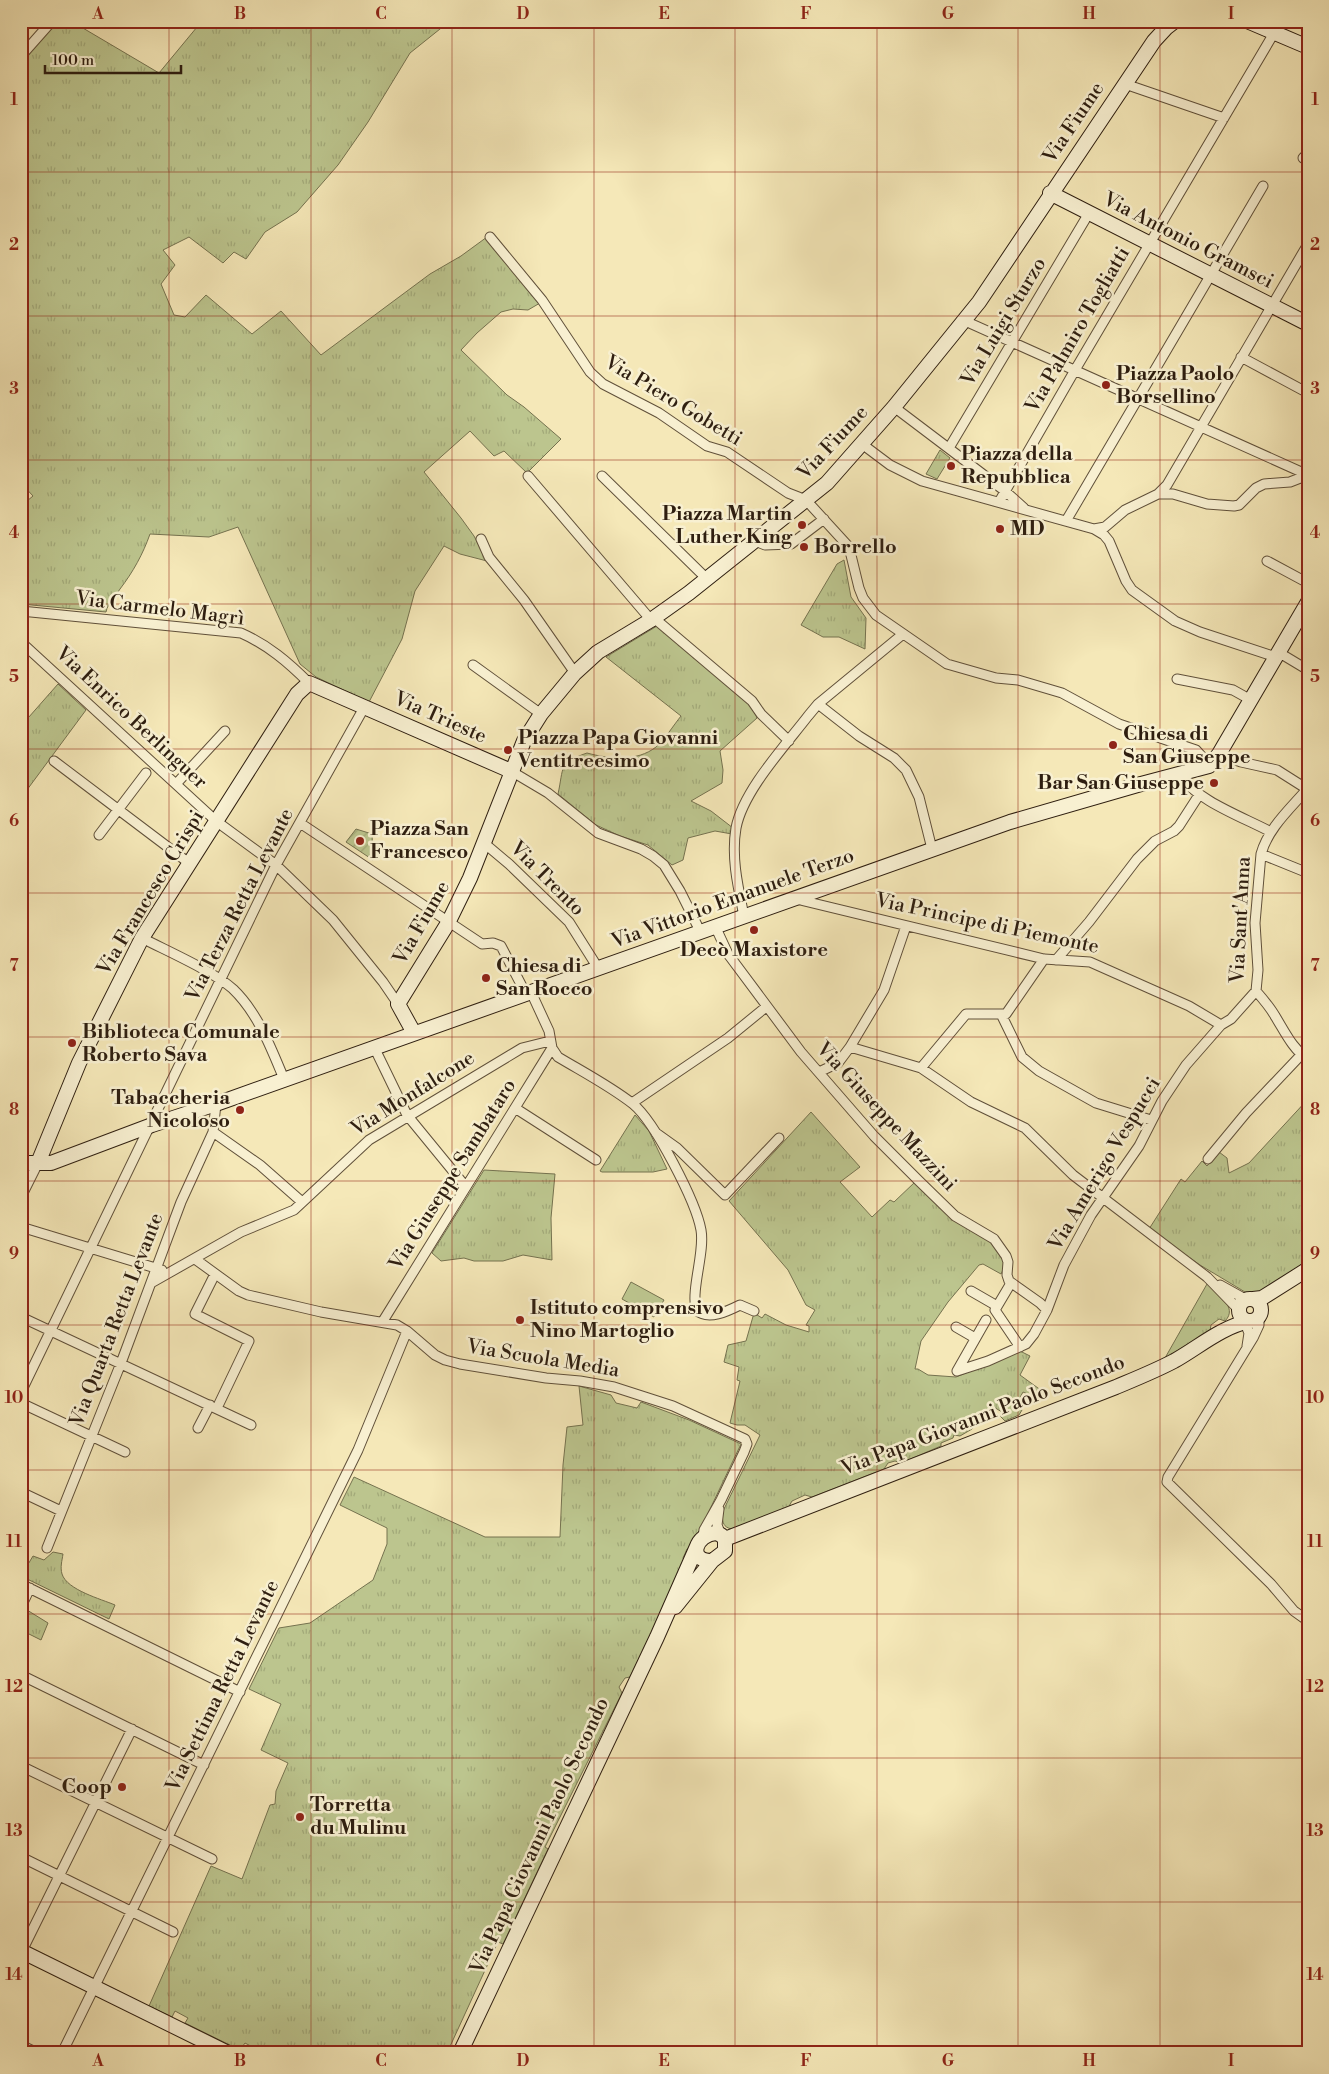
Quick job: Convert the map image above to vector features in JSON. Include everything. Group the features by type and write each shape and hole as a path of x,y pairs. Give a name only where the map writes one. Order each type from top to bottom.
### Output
{"street":[{"path":"21,56 52,21"},
{"name":"Via Fiume","path":"398,1004 448,922 470,878 511,771 524,741 541,714 575,673 598,652 653,619 707,580 828,483 965,321 1154,41 1175,21"},
{"path":"1247,21 1308,47"},
{"name":"Via Palmiro Togliatti","path":"999,502 1274,33"},
{"path":"1125,84 1224,118"},
{"path":"1066,521 1263,186"},
{"name":"Via Antonio Gramsci","path":"1050,193 1308,324"},
{"name":"Via Luigi Sturzo","path":"949,448 1089,213"},
{"name":"Via Piero Gobetti","path":"490,237 542,300 590,372 603,384 659,413 707,446 727,452 788,493 806,500"},
{"path":"1094,529 1105,527 1125,510 1158,494 1167,485 1240,357 1308,244"},
{"path":"965,321 1308,475"},
{"path":"1240,357 1308,393"},
{"path":"894,407 1005,491 1026,510"},
{"path":"862,444 890,465 922,482 1094,529 1104,535 1110,542 1126,581 1132,590 1174,621 1200,632 1276,656 1283,655 1308,670"},
{"path":"1158,494 1173,494 1208,504 1234,506 1239,504 1256,488 1264,484 1290,482 1308,475"},
{"path":"528,476 653,619 752,700 761,714 789,741"},
{"path":"602,476 707,580"},
{"path":"806,500 849,547 859,588 876,615 947,664 996,678 1018,680 1062,693 1119,724 1196,750 1209,766 1219,754 1308,602"},
{"path":"755,541 765,545 791,544 824,519"},
{"path":"481,539 489,557 524,600 575,673"},
{"path":"1267,561 1308,583"},
{"name":"Via Carmelo Magrì","path":"21,611 241,633 269,647 309,683"},
{"path":"744,916 736,874 736,828 751,792 818,704 903,634"},
{"name":"Via Enrico Berlinguer","path":"21,642 216,820 276,866 334,920 398,1004"},
{"path":"473,665 541,714"},
{"path":"1177,679 1232,690 1251,700"},
{"name":"Via Trieste","path":"309,683 511,771 548,793 598,833 641,849 653,856 664,866 680,891 700,931"},
{"name":"Via Francesco Crispi","path":"38,1163 79,1063 142,938 297,694 309,683"},
{"path":"818,704 859,736 894,758 906,770 919,797 932,849"},
{"name":"Via Terza Retta Levante","path":"21,1392 276,866 365,706"},
{"path":"176,784 225,730"},
{"path":"1219,754 1241,762 1277,770 1307,788"},
{"path":"54,761 189,863"},
{"name":"Via Vittorio Emanuele Terzo","path":"21,1163 51,1163 152,1125 1019,819 1209,766"},
{"path":"99,835 146,773"},
{"path":"1180,775 1187,786 1198,794 1271,832"},
{"name":"Via Sant'Anna","path":"1221,1025 1231,1019 1256,991 1258,970 1255,923 1261,854 1264,843 1307,788"},
{"path":"1056,960 1089,922 1137,859 1155,841 1174,831 1179,826 1198,794"},
{"path":"300,822 482,944 497,945 528,993 549,1031 551,1044 558,1057 632,1103 644,1115 656,1133 692,1202 701,1232 696,1310 703,1314 713,1314 730,1310 740,1305 754,1310"},
{"name":"Via Trento","path":"484,843 509,864 569,922 598,968"},
{"path":"1261,854 1308,873"},
{"name":"Via Principe di Piemonte","path":"794,898 1044,959 1090,962 1189,1006 1221,1025"},
{"name":"Via Giuseppe Mazzini","path":"715,926 728,954 766,1007 874,1136 955,1216 994,1239 1006,1256 1008,1262 1007,1274 1012,1282"},
{"path":"819,1072 838,1064 884,990 906,926"},
{"path":"142,938 220,979 233,989 265,1034 284,1079"},
{"path":"921,1068 966,1014 1006,1014 1044,959"},
{"path":"1208,1160 1246,1113 1304,1057 1287,1038 1275,1015 1256,991"},
{"path":"398,1004 414,1034"},
{"path":"632,1103 721,1043 766,1007"},
{"path":"1000,1014 1022,1057 1039,1071 1096,1103 1151,1120"},
{"name":"Via Amerigo Vespucci","path":"975,1338 957,1371 988,1361 1020,1347 1030,1340 1047,1310 1064,1265 1091,1214 1139,1146 1162,1101 1186,1066 1221,1025"},
{"name":"Via Giuseppe Sambataro","path":"383,1322 515,1108 551,1044"},
{"name":"Via Monfalcone","path":"151,1283 172,1273 241,1232 286,1215 369,1140 407,1115 522,1048 551,1044"},
{"path":"374,1047 407,1115 466,1187"},
{"path":"850,1047 921,1068 971,1102 1025,1128 1073,1175 1250,1312 1259,1325 1253,1338 1168,1477 1167,1482 1271,1584 1294,1611 1308,1621"},
{"name":"Via Quarta Retta Levante","path":"47,1548 121,1363 181,1202 213,1132 216,1104"},
{"path":"515,1108 596,1160"},
{"path":"213,1132 260,1165 302,1202"},
{"path":"656,1133 677,1148 725,1195 780,1138"},
{"path":"21,1197 38,1163"},
{"path":"21,1227 172,1273"},
{"name":"Via Scuola Media","path":"195,1259 239,1291 248,1295 321,1312 397,1325 435,1355 445,1360 546,1378 614,1387 673,1406 745,1439 747,1444 744,1452 721,1500"},
{"name":"Via Papa Giovanni Paolo Secondo","path":"460,2053 657,1637 677,1604 712,1561 724,1542 781,1516 1138,1378 1173,1361 1222,1331 1250,1312 1262,1298 1292,1281 1308,1269"},
{"path":"198,1428 213,1407 249,1341 195,1314 215,1274"},
{"path":"1020,1347 995,1310 1012,1282 1047,1310"},
{"path":"971,1291 997,1306"},
{"path":"1246,1348 1250,1312"},
{"path":"21,1317 251,1425"},
{"path":"956,1327 975,1338 986,1320"},
{"name":"Via Settima Retta Levante","path":"62,2053 358,1450 407,1331"},
{"path":"21,1403 125,1452"},
{"path":"21,1492 61,1511"},
{"path":"657,1637 704,1530 721,1500"},
{"path":"721,1500 717,1525 724,1542"},
{"path":"712,1561 701,1560 698,1556 696,1550 701,1540 710,1534 724,1542"},
{"path":"21,1584 240,1692"},
{"path":"21,1607 30,1588"},
{"path":"21,1675 204,1765"},
{"path":"132,1729 22,1952 94,1987 206,2048 228,2053"},
{"path":"22,1767 212,1859"},
{"path":"21,1857 173,1932"},
{"path":"21,2045 36,2053"}],"green space":[{"path":"56,21 71,21 159,73 202,21 240,21 252,29 257,21 450,21 410,53 368,122 338,165 297,212 265,232 246,259 234,252 223,263 189,237 163,250 175,265 161,284 174,315 185,317 206,295 252,334 281,311 321,355 430,274 461,256 487,237 540,303 528,310 513,309 501,312 461,350 507,395 561,439 527,473 504,451 494,456 470,431 424,472 474,536 487,561 460,554 444,546 415,591 402,639 369,702 316,677 300,664 238,527 209,537 150,534 137,563 125,583 110,602 106,612 21,604 21,506 33,496 21,483 21,60"},
{"path":"940,450 950,458 937,479 926,474"},
{"path":"844,560 851,597 866,618 865,649 839,637 823,637 801,625 837,564"},
{"path":"657,626 752,705 757,718 720,751 723,770 722,783 691,801 711,811 733,828 732,834 715,831 688,838 683,860 672,865 648,845 620,836 596,825 558,794 562,772 571,760 587,753 604,757 623,758 648,752 656,747 681,716 606,657"},
{"path":"58,684 86,710 21,798 21,726"},
{"path":"356,829 372,834 373,860 346,842"},
{"path":"1308,1099 1308,1260 1261,1292 1253,1294 1245,1292 1200,1265 1149,1229 1181,1179 1185,1182 1202,1161 1207,1166 1219,1152 1227,1158 1229,1173 1249,1163"},
{"path":"811,1112 860,1167 840,1182 872,1217 890,1200 894,1202 915,1182 1001,1249 1005,1266 1001,1274 983,1264 979,1265 948,1302 921,1341 915,1369 928,1375 956,1377 1020,1351 1030,1356 1020,1375 1049,1396 1046,1398 1032,1396 1023,1392 1017,1403 1022,1410 1019,1415 1005,1421 1000,1416 1002,1412 992,1406 972,1429 960,1436 954,1435 953,1438 941,1443 941,1446 901,1463 895,1461 888,1463 884,1469 812,1497 805,1495 792,1501 788,1508 747,1527 728,1528 723,1522 723,1511 760,1435 745,1425 730,1423 740,1381 737,1380 739,1367 724,1362 728,1345 746,1341 754,1313 762,1318 765,1314 786,1325 809,1332 809,1326 806,1325 815,1310 806,1305 788,1270 729,1201"},
{"path":"635,1115 649,1131 667,1169 653,1172 600,1171"},
{"path":"484,1170 555,1174 551,1218 552,1260 523,1255 503,1261 474,1261 464,1258 441,1261 432,1253"},
{"path":"631,1282 664,1300 654,1317 622,1299"},
{"path":"1207,1284 1225,1301 1228,1306 1229,1316 1225,1321 1219,1319 1211,1325 1210,1331 1165,1358"},
{"path":"579,1386 611,1395 616,1403 637,1408 641,1402 689,1420 741,1444 692,1547 687,1549 683,1558 685,1563 630,1677 625,1678 619,1687 622,1693 545,1847 548,1849 503,1944 498,1942 447,2053 258,2053 258,2050 245,2043 240,2050 185,2023 188,2018 175,2011 172,2017 149,2006 211,1866 242,1879 270,1805 275,1804 276,1791 288,1763 261,1750 281,1704 249,1689 279,1628 310,1623 373,1580 387,1544 387,1528 340,1505 354,1477 485,1537 560,1537 563,1465 567,1427 583,1425"},
{"path":"53,1552 63,1554 62,1574 70,1585 115,1605 109,1619 21,1576 33,1556 44,1560"},
{"path":"27,1610 48,1623 41,1640 21,1630 21,1619"}],"place":[{"name":"Piazza Paolo Borsellino","path":"1106,385"},
{"name":"Piazza della Repubblica","path":"951,466"},
{"name":"Piazza Martin Luther King","path":"802,525"},
{"name":"MD","path":"1000,529"},
{"name":"Borrello","path":"804,547"},
{"name":"Chiesa di San Giuseppe","path":"1113,745"},
{"name":"Piazza Papa Giovanni Ventitreesimo","path":"508,750"},
{"name":"Bar San Giuseppe","path":"1214,783"},
{"name":"Piazza San Francesco","path":"360,841"},
{"name":"Decò Maxistore","path":"754,930"},
{"name":"Chiesa di San Rocco","path":"486,978"},
{"name":"Biblioteca Comunale Roberto Sava","path":"72,1043"},
{"name":"Tabaccheria Nicoloso","path":"240,1110"},
{"name":"Istituto comprensivo Nino Martoglio","path":"520,1320"},
{"name":"Coop","path":"122,1787"},
{"name":"Torretta du Mulinu","path":"300,1817"}]}
